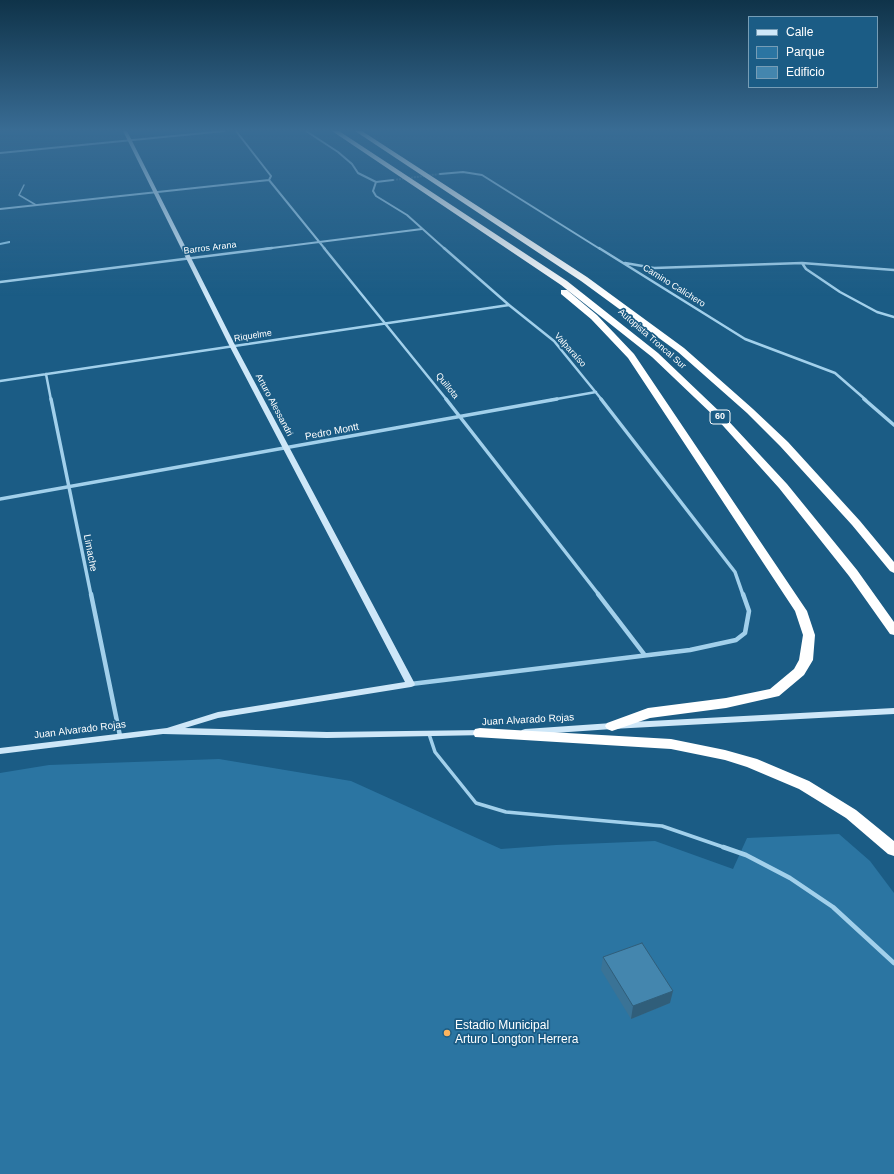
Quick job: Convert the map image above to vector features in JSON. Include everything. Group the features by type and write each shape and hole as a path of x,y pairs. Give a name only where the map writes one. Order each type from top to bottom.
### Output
{"highway":[{"name":"Autopista Troncal Sur","path":"416,186 564,283 624,328 665,364 719,416 783,486 817,527 894,631"},
{"name":"Autopista Troncal Sur","path":"440,186 584,279 641,319 680,350 750,410 784,444 840,505 894,569"},
{"path":"507,245 594,317 631,356 801,611 809,635 806,660 799,672 788,684 774,693 726,704 648,713 612,726"},
{"path":"480,733 671,744 725,754 779,773 810,788 851,814 894,850"}],"main road":[{"name":"Arturo Alessandri","path":"152,186 286,449 411,684"},
{"name":"Juan Alvarado Rojas","path":"163,731 218,715 411,684"},
{"name":"Juan Alvarado Rojas","path":"0,751 163,731 327,735 480,733 894,712"}],"street":[{"path":"0,209 218,186"},
{"name":"Quillota","path":"274,186 462,416 644,654"},
{"name":"Valparaíso","path":"375,186 373,191 376,196 406,215 509,305 554,342 596,392 735,572 749,610 745,633 736,640"},
{"name":"Camino Calichero","path":"499,186 745,339 835,374 894,425"},
{"name":"Barros Arana","path":"0,282 422,229"},
{"path":"623,263 654,268 802,263 894,270"},
{"path":"802,263 806,269 840,292 877,312 894,318"},
{"name":"Riquelme","path":"0,381 509,305"},
{"name":"Limache","path":"46,374 120,736"},
{"name":"Pedro Montt","path":"0,499 286,449 596,392"},
{"name":"Juan Alvarado Rojas","path":"411,684 644,654 690,650 736,640"}],"lane":[{"path":"24,186 19,195 36,205"},
{"path":"429,734 435,752 476,803 506,812 662,826 746,855 790,878 833,907 894,963"}],"green space":[{"name":"Estadio Municipal Arturo Longton Herrera","path":"219,759 351,781 501,849 655,841 733,869 747,838 839,834 870,861 894,893 894,1174 0,1174 0,773 49,765"}],"building":[{"path":"642,943 673,991 633,1006 603,957"}],"waterway":[{"path":"0,244 9,242"}],"place":[{"name":"Estadio Municipal Arturo Longton Herrera","path":"447,1033"}]}
